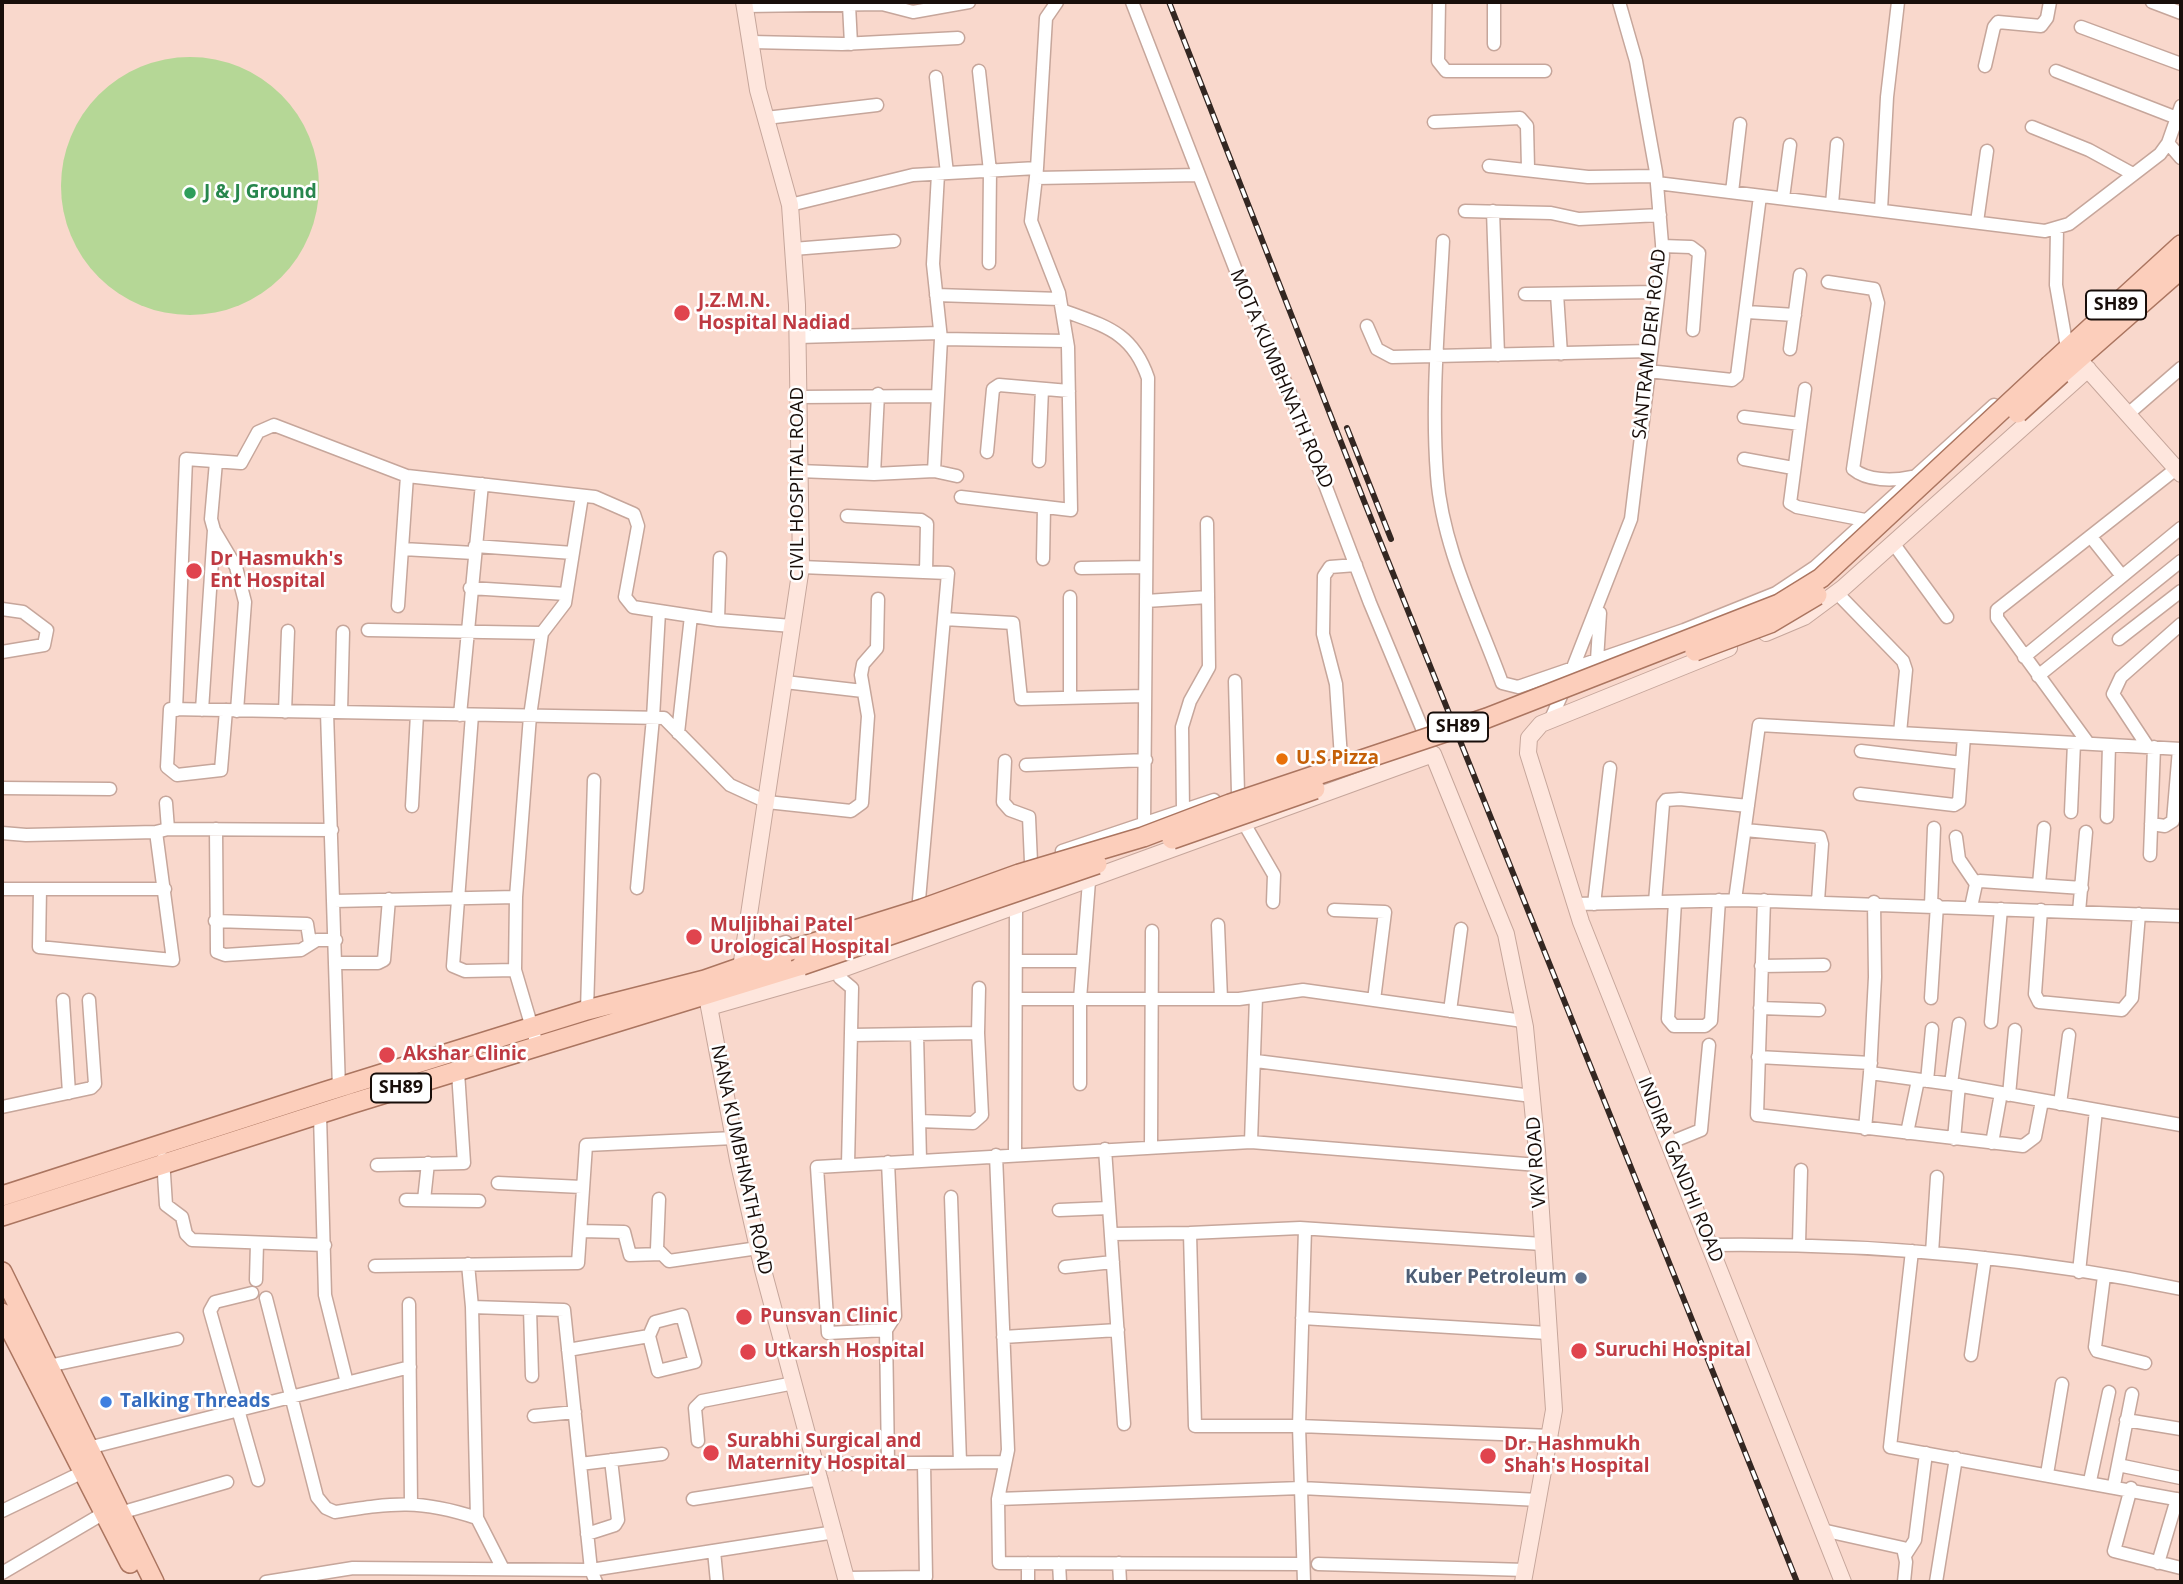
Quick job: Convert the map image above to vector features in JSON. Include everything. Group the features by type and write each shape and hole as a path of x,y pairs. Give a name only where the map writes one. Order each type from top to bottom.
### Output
{"main road":[{"name":"SH89","path":"2075,355 2181,245"},
{"name":"SH89","path":"2,1196 164,1142 340,1089 707,994 795,958 1352,778 1770,623 1793,612 1830,585 2056,369 2181,268"},
{"name":"SH89","path":"2,1216 458,1072 536,1038 587,1010 707,994 742,962 795,958"},
{"path":"2,1272 88,1448 140,1582"},
{"path":"2,1313 83,1472 112,1513 153,1582"}],"street":[{"path":"744,4 882,4 913,12 969,2"},
{"path":"961,497 1071,510 1067,341 1061,304 1031,221 1037,173 1046,18 1057,2"},
{"name":"MOTA KUMBHNATH ROAD","path":"1132,2 1242,286 1312,446 1356,565 1433,754"},
{"path":"1439,2 1438,61 1446,71 1545,71"},
{"path":"1494,2 1494,44"},
{"name":"SANTRAM DERI ROAD","path":"1550,721 1601,602 1630,519 1658,292 1662,246 1656,179 1636,61 1619,2"},
{"path":"1881,211 1887,97 1898,2"},
{"path":"1985,66 1994,27 1998,22 2040,26 2047,19 2050,2"},
{"path":"2152,2 2181,13"},
{"name":"CIVIL HOSPITAL ROAD","path":"742,962 801,567 798,337 790,205 766,118 744,4"},
{"path":"849,5 851,44"},
{"path":"2081,27 2181,64"},
{"path":"751,42 851,44 958,38"},
{"path":"1489,166 1588,177 1656,179 1760,196 2057,229 2069,224 2160,154 2168,143 2179,112 2056,71"},
{"path":"978,72 990,171 989,263"},
{"path":"934,471 940,336 933,264 942,174 936,77"},
{"path":"766,118 877,105"},
{"path":"1434,122 1520,118 1527,126 1528,169"},
{"path":"1732,192 1740,124"},
{"path":"2032,127 2089,150 2133,174"},
{"path":"2168,143 2181,158"},
{"path":"1832,204 1837,144"},
{"path":"1783,198 1790,145"},
{"path":"1977,222 1987,151"},
{"path":"790,205 913,175 990,171 1199,175"},
{"path":"1648,371 1732,380 1740,368 1760,196"},
{"path":"1465,211 1550,213 1579,219 1660,215"},
{"path":"1493,211 1498,355"},
{"path":"2057,229 2056,285 2075,355 2180,469 1997,610 1997,618 2088,743"},
{"path":"793,249 894,241"},
{"path":"1443,241 1437,357 1437,477 1448,530 1502,683 1518,687 1776,593 1815,567 1911,477 2075,355"},
{"path":"1662,246 1691,247 1699,253 1693,330"},
{"path":"1790,349 1800,275"},
{"path":"1828,282 1874,289 1878,303 1852,460 1853,468 1859,474 1884,479 1911,477"},
{"path":"1525,294 1658,292"},
{"path":"1556,294 1561,354"},
{"path":"936,295 1061,304 1110,328 1131,343 1140,356 1148,378 1144,825"},
{"path":"1747,312 1795,316"},
{"path":"1367,326 1377,349 1384,355 1406,358 1651,351"},
{"path":"798,337 940,336 1067,341"},
{"path":"1550,721 1804,617 1837,593 1892,543 2075,355"},
{"path":"2128,414 2181,368"},
{"path":"987,452 993,389 999,385 1069,391"},
{"path":"1039,461 1042,389"},
{"path":"1805,389 1790,503 1797,507 1865,520"},
{"path":"798,397 878,394 938,396"},
{"path":"874,474 878,394"},
{"path":"1744,417 1800,424"},
{"path":"176,710 186,459 241,463 258,432 274,425 407,476 596,497 634,514 638,526 625,597 633,607 719,620 792,626"},
{"path":"1744,459 1793,468"},
{"path":"216,463 211,519 214,530 236,567 245,602 232,711 221,770 177,775 167,767 170,709 176,710 202,710 232,711 285,712 664,718 730,785 767,802 852,811 862,803 868,716 863,691 863,664 877,648 878,599"},
{"path":"799,471 874,474 934,471 957,476"},
{"path":"398,606 407,476"},
{"path":"482,484 465,634 466,715 453,966 465,971 515,970"},
{"path":"536,1038 515,970 516,897 530,716 542,633 561,611 566,594 582,496"},
{"path":"1043,559 1044,507"},
{"path":"846,516 921,520 927,524 926,572"},
{"path":"1183,811 1182,727 1190,701 1209,667 1207,523"},
{"path":"2024,657 2181,528"},
{"path":"202,710 214,530"},
{"path":"2091,537 2122,576"},
{"path":"1892,543 1947,617"},
{"path":"403,549 573,553"},
{"path":"719,620 720,558"},
{"path":"2038,676 2181,561"},
{"path":"1341,758 1336,684 1323,634 1324,576 1330,568 1356,565"},
{"path":"801,567 948,573 919,900"},
{"path":"1081,568 1146,567"},
{"path":"470,588 566,594"},
{"path":"2119,639 2181,591"},
{"path":"1837,593 1903,661 1906,670 1900,733"},
{"path":"1070,597 1070,698"},
{"path":"1146,601 1208,597"},
{"name":"SANTRAM DERI ROAD","path":"1597,660 1601,602"},
{"path":"2,609 23,612 47,630 44,645 2,652"},
{"path":"637,888 653,718 659,612"},
{"path":"678,733 691,616"},
{"path":"944,619 1013,623 1021,699 1145,696"},
{"path":"2150,855 2151,747 2113,694 2121,677 2181,624"},
{"path":"285,712 288,631"},
{"path":"368,631 542,633"},
{"path":"340,1089 332,830 334,712 343,632"},
{"path":"1235,681 1238,793"},
{"path":"785,682 863,691"},
{"path":"412,806 417,714"},
{"name":"INDIRA GANDHI ROAD","path":"1550,721 1533,730 1529,738 1528,753 1575,905 1843,1582"},
{"path":"1735,900 1759,725 2180,749 2173,821 2165,826 2151,824"},
{"path":"742,962 1424,730"},
{"path":"1860,794 1954,805 1959,802 1961,796 1964,737"},
{"path":"2071,812 2074,743"},
{"path":"2107,817 2109,745"},
{"path":"1861,751 1962,763"},
{"path":"707,994 842,969 1245,825 1433,754"},
{"name":"VKV ROAD","path":"1433,754 1506,934 1523,1021 1532,1096 1554,1410 1524,1576"},
{"path":"1026,765 1146,760"},
{"path":"1005,761 1003,803 1005,807 1029,817 1031,862"},
{"path":"1594,904 1609,768"},
{"path":"587,1010 594,780"},
{"path":"2,788 110,789"},
{"path":"1655,902 1662,804 1666,800 1680,799 1748,806"},
{"path":"40,889 40,947 173,960 162,830 166,803"},
{"path":"1245,825 1273,875 1273,902"},
{"path":"1931,998 1934,828"},
{"path":"2039,884 2044,828"},
{"path":"216,829 215,948 225,955 302,950 310,943 336,940"},
{"path":"2,833 332,830"},
{"path":"1745,830 1820,837 1822,844 1818,901"},
{"path":"2079,912 2086,832"},
{"path":"1956,836 1959,859 1976,884 1971,907"},
{"path":"1976,884 1986,880 2081,887"},
{"path":"1080,1084 1080,999 1088,881"},
{"path":"2,889 165,889"},
{"path":"334,901 516,897"},
{"path":"337,963 378,963 384,960 389,899"},
{"path":"1675,902 1668,1019 1674,1026 1705,1026 1712,1021 1719,900"},
{"path":"1575,905 1764,900 1874,902 2181,916"},
{"path":"1764,900 1757,1115 2023,1146 2032,1143 2042,1101"},
{"path":"1865,1129 1875,977 1874,902"},
{"path":"1015,1153 1017,907"},
{"path":"1991,1022 2001,909"},
{"path":"1334,910 1385,912 1374,1000"},
{"path":"2041,911 2035,994 2039,1002 2046,1005 2122,1010 2132,998 2139,914"},
{"path":"215,921 307,924 310,943"},
{"path":"1218,925 1221,999"},
{"path":"1450,1010 1461,929"},
{"path":"1151,1147 1152,931"},
{"path":"1017,961 1083,961"},
{"path":"1761,966 1824,965"},
{"path":"842,969 840,978 852,988 848,1165"},
{"path":"919,1121 979,1121 982,1115 979,988"},
{"path":"1018,999 1221,999 1303,990 1523,1021"},
{"name":"NANA KUMBHNATH ROAD","path":"707,994 758,1248 847,1580"},
{"path":"1251,1142 1256,1061 1256,997"},
{"path":"63,1000 69,1093"},
{"path":"2,1107 92,1088 97,1077 89,1000"},
{"path":"1760,1008 1819,1010"},
{"path":"1954,1139 1959,1024"},
{"path":"1907,1133 1923,1080 1932,1029"},
{"path":"1992,1143 2005,1094 2015,1030"},
{"path":"851,1035 978,1033"},
{"path":"917,1034 920,1160"},
{"path":"2060,1104 2069,1035"},
{"path":"1669,1143 1700,1130 1709,1045"},
{"path":"1758,1057 1870,1068 1923,1080 2181,1125"},
{"path":"1256,1061 1532,1096"},
{"path":"377,1165 464,1163 458,1072"},
{"path":"2079,1272 2096,1110"},
{"path":"320,1115 325,1296 347,1383"},
{"path":"375,1266 578,1263 586,1144 734,1138"},
{"path":"164,1142 162,1165 166,1205 183,1217 188,1237 200,1241 325,1245"},
{"path":"886,1330 828,1333 817,1167 1015,1153 1251,1142 1538,1165"},
{"path":"1105,1149 1125,1424"},
{"path":"996,1155 1008,1450 998,1499 999,1563 1303,1563"},
{"path":"888,1162 895,1316 886,1330 888,1463"},
{"path":"424,1200 428,1163"},
{"path":"1799,1244 1801,1170"},
{"path":"1932,1253 1937,1177"},
{"path":"498,1182 582,1187"},
{"path":"951,1197 960,1462"},
{"path":"406,1199 479,1201"},
{"path":"659,1199 657,1249 669,1261 758,1248"},
{"path":"1059,1210 1109,1208"},
{"path":"1111,1234 1305,1228 1542,1244"},
{"path":"1304,1582 1299,1426 1305,1228"},
{"path":"581,1231 624,1232 630,1255 662,1254"},
{"path":"1190,1233 1195,1426 1299,1426 1550,1436"},
{"path":"257,1243 254,1286 215,1302 210,1311 258,1480"},
{"path":"1711,1245 1799,1244 1912,1251 1985,1258 2181,1289"},
{"path":"1912,1251 1890,1447 2131,1488 2179,1499 2158,1563"},
{"path":"1971,1355 1985,1258"},
{"path":"1065,1267 1113,1262"},
{"path":"468,1264 472,1307 477,1518 503,1569"},
{"path":"2104,1276 2095,1347 2097,1351 2145,1363"},
{"path":"266,1298 317,1497 326,1508 335,1512 411,1504 439,1505 477,1518"},
{"path":"409,1304 411,1504"},
{"path":"472,1307 564,1310 593,1576"},
{"path":"530,1309 532,1376"},
{"path":"682,1315 695,1363 658,1371 649,1336 655,1322 682,1315"},
{"path":"1302,1318 1548,1333"},
{"path":"1003,1337 1118,1330"},
{"path":"568,1350 649,1336"},
{"path":"48,1366 177,1339"},
{"path":"88,1448 410,1367"},
{"path":"698,1441 695,1408 702,1401 794,1382"},
{"path":"2047,1474 2062,1384"},
{"path":"2090,1481 2109,1392"},
{"path":"2114,1485 2132,1394"},
{"path":"534,1416 575,1412"},
{"path":"2126,1420 2181,1429"},
{"path":"1904,1582 1906,1554 1915,1540 1927,1453"},
{"path":"580,1464 662,1454"},
{"path":"1936,1582 1956,1458"},
{"path":"587,1534 615,1525 618,1520 611,1460"},
{"path":"847,1580 926,1577 924,1462"},
{"path":"693,1499 819,1471 888,1463 1005,1462"},
{"path":"2118,1465 2181,1478"},
{"path":"2,1511 83,1472"},
{"path":"2,1573 112,1513 227,1482"},
{"path":"998,1499 1301,1488 1539,1500"},
{"path":"2131,1488 2115,1551 2181,1569"},
{"path":"1822,1530 1903,1548 1906,1554"},
{"path":"266,1582 353,1569 456,1576 503,1569 593,1576 714,1551 835,1532"},
{"path":"714,1551 717,1582"},
{"path":"1028,1563 1028,1582"},
{"path":"1059,1563 1060,1582"},
{"path":"1119,1563 1120,1582"},
{"path":"1318,1564 1524,1576"}],"green space":[{"name":"J & J Ground","path":"177,57 203,57 227,62 251,72 272,86 290,104 304,125 314,149 319,186 317,211 304,247 290,268 272,286 251,300 227,310 203,315 177,315 153,310 129,300 108,286 90,268 76,247 66,223 61,199 61,173 66,149 76,125 90,104 108,86 129,72 153,62"}],"railway":[{"path":"1169,2 1364,501 1797,1582"},
{"path":"1347,428 1391,539"}],"place":[{"name":"J & J Ground","path":"190,193"},
{"name":"J.Z.M.N. Hospital Nadiad","path":"682,313"},
{"name":"Dr Hasmukh's Ent Hospital","path":"194,571"},
{"name":"U.S Pizza","path":"1282,759"},
{"name":"Muljibhai Patel Urological Hospital","path":"694,937"},
{"name":"Akshar Clinic","path":"387,1055"},
{"name":"Kuber Petroleum","path":"1581,1278"},
{"name":"Punsvan Clinic","path":"744,1317"},
{"name":"Suruchi Hospital","path":"1579,1351"},
{"name":"Utkarsh Hospital","path":"748,1352"},
{"name":"Talking Threads","path":"106,1402"},
{"name":"Surabhi Surgical and Maternity Hospital","path":"711,1453"},
{"name":"Dr. Hashmukh Shah's Hospital","path":"1488,1456"}]}
